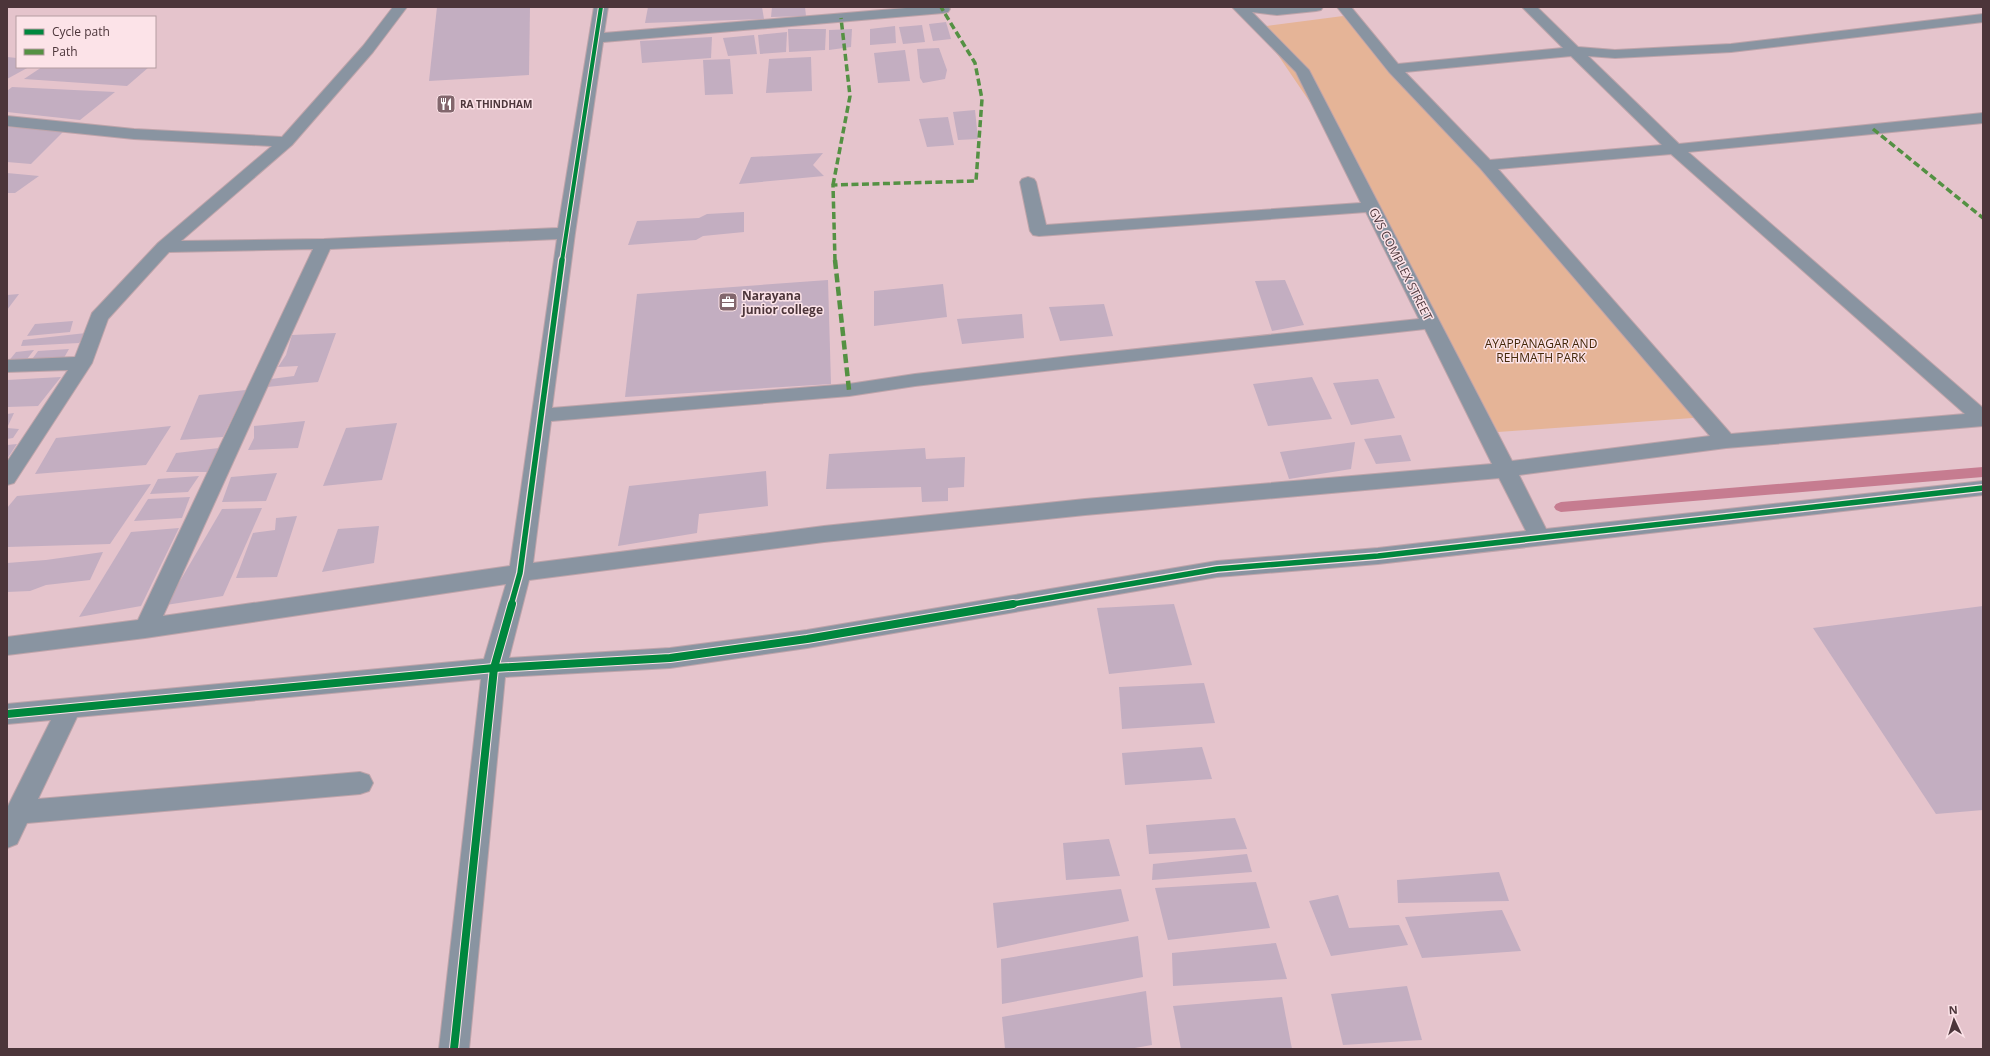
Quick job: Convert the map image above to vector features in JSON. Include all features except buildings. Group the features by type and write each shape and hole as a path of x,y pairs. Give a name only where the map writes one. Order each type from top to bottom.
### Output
{"street":[{"path":"7,478 82,363 98,317 164,247 286,142 368,49 400,7"},
{"path":"454,1049 494,668 520,573 566,233 601,7"},
{"path":"1239,7 1277,11 1316,7"},
{"name":"GVS COMPLEX STREET","path":"1239,7 1302,70 1540,538"},
{"path":"1344,7 1394,69 1486,165 1726,441"},
{"path":"1529,7 1675,149 1983,419"},
{"path":"596,38 943,10"},
{"path":"1394,69 1574,51 1615,54 1731,48 1983,18"},
{"path":"1486,165 1675,149 1983,118"},
{"path":"7,121 134,134 286,142"},
{"path":"1028,182 1039,231 1372,207"},
{"path":"164,247 253,244 324,244 566,233"},
{"path":"145,629 324,244"},
{"path":"542,415 849,390 915,380 1071,362 1431,323"},
{"path":"7,366 82,363"},
{"path":"7,646 145,629 520,573 824,534 1085,507 1506,470 1726,441 1983,419"},
{"path":"7,714 494,668 670,658 806,639 1217,569 1378,556 1983,488"},
{"path":"7,836 70,707"},
{"path":"20,812 360,783"}],"green space":[{"name":"AYAPPANAGAR AND REHMATH PARK","path":"1343,16 1394,69 1706,417 1498,432 1345,154 1259,27"}],"waterway":[{"path":"1561,507 1983,472"}],"marked path":[{"path":"849,390 835,257 833,185 976,181 982,99 975,63 941,7"},
{"path":"833,185 850,96 841,18"},
{"path":"1873,129 1983,218"}],"cycle path":[{"path":"454,1049 494,668 520,573 566,233 601,7"},
{"path":"7,714 494,668 670,658 807,639 1217,569 1378,556 1983,488"}],"place":[{"name":"RA THINDHAM","path":"446,104"},
{"name":"Narayana junior college","path":"728,302"}]}
